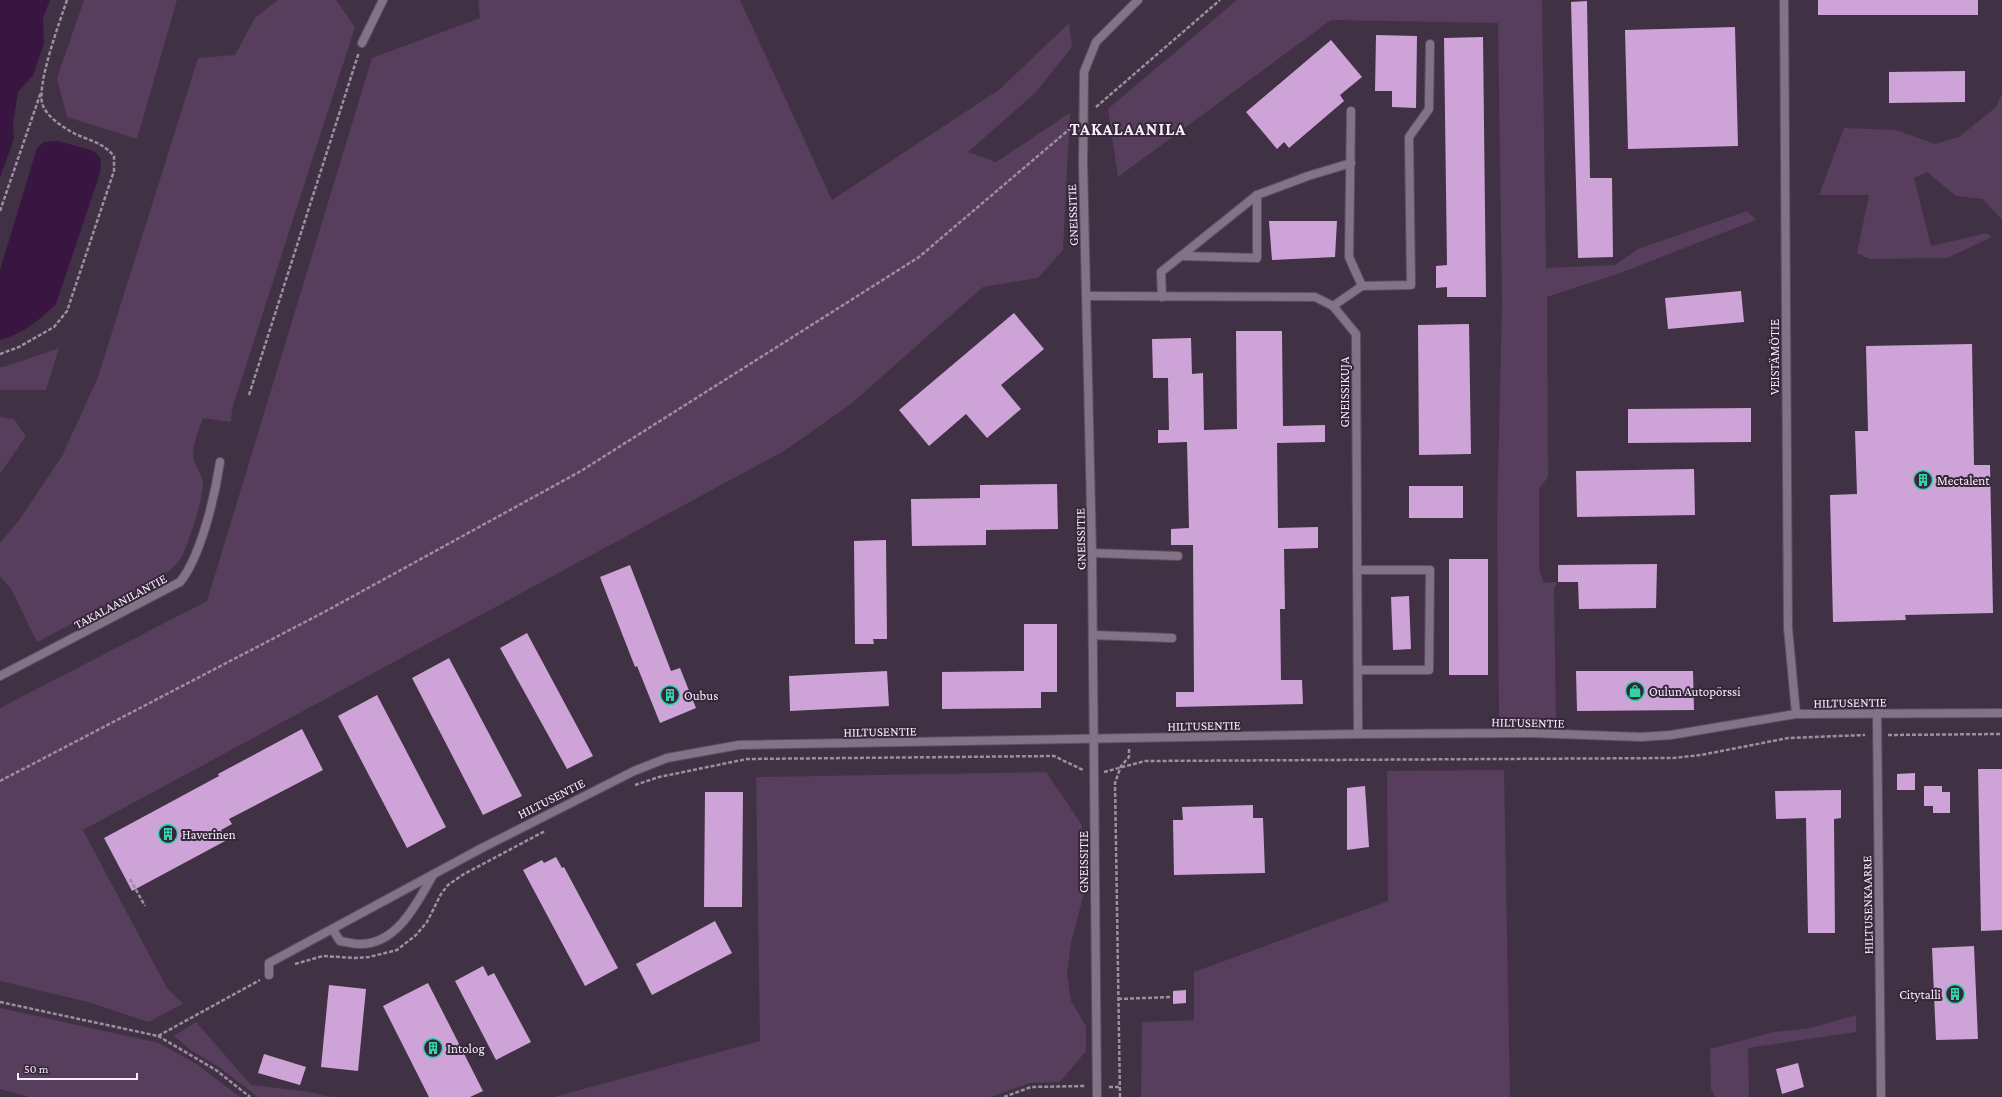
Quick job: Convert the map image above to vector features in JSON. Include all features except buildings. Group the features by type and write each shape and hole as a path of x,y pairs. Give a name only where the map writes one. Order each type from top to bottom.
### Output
{"street":[{"path":"362,43 383,0"},
{"name":"GNEISSITIE","path":"1096,1097 1095,772 1087,296 1083,163 1084,72 1096,42 1138,0"},
{"name":"VEISTÄMÖTIE","path":"1784,0 1788,628 1796,714"},
{"path":"1333,306 1362,286 1411,285 1409,137 1429,109 1430,44"},
{"path":"1351,111 1349,257 1362,286"},
{"path":"1162,296 1160,272 1257,195 1308,176 1351,163"},
{"path":"1181,256 1257,258 1257,195"},
{"name":"GNEISSIKUJA","path":"1087,296 1315,298 1333,306 1356,334 1358,734"},
{"name":"TAKALAANILANTIE","path":"0,676 180,582 188,572 215,494 220,462"},
{"path":"1092,554 1178,556"},
{"path":"1357,570 1430,570 1429,670 1358,670"},
{"path":"1093,635 1172,638"},
{"name":"HILTUSENKAARRE","path":"1877,713 1881,1097"},
{"name":"HILTUSENTIE","path":"269,975 269,963 334,930 433,874 584,794 634,771 667,758 739,745 1094,740 1358,734 1531,733 1642,737 1671,735 1796,714 2002,713"},
{"path":"334,930 340,941 360,944 379,940 391,934 416,905 433,874"}],"path":[{"path":"0,211 41,91 44,75 67,0"},
{"path":"1132,76 1220,0"},
{"path":"249,395 362,43"},
{"path":"0,354 19,347 54,327 67,311 114,171 114,156 106,146 72,132 54,120 43,106 41,91"},
{"path":"0,781 328,610 581,471 919,257 1044,150"},
{"path":"628,788 659,777 747,758 1054,756 1086,771 1109,772 1121,766 1145,761 1672,758 1701,755 1788,738 1877,735 2002,734"},
{"path":"1120,1097 1115,783 1121,766 1129,757 1129,739"},
{"path":"294,965 323,956 355,958 369,957 397,950 416,935 426,922 441,894 448,885 464,874 550,828"},
{"path":"130,879 145,906"},
{"path":"158,1036 269,975"},
{"path":"1118,999 1172,997"},
{"path":"0,1002 158,1036 216,1070 250,1097"},
{"path":"1004,1097 1031,1087 1120,1087"}],"shaded area":[{"path":"0,0 50,0 43,18 44,44 33,75 18,92 13,124 14,139 0,177"},
{"path":"84,0 177,0 137,139 67,117 57,78"},
{"path":"278,0 336,0 355,27 232,409 231,422 203,418 194,444 194,460 203,482 203,489 196,519 188,541 182,556 177,563 172,569 158,579 37,642 11,589 0,576 0,543 20,519 62,456 98,377 198,58 235,55 255,18"},
{"path":"478,0 740,0 832,200 1000,89 1069,23 1072,47 1036,92 968,152 996,162 1070,113 1063,250 1038,278 983,287 851,404 784,451 83,830 167,988 183,1004 148,1022 88,1002 0,981 0,708 207,601 372,58 480,18"},
{"path":"1237,0 1542,0 1546,268 1615,265 1638,249 1747,211 1756,220 1623,272 1547,297 1548,477 1539,489 1539,569 1544,583 1558,582 1554,588 1556,721 1499,717 1497,521 1502,302 1498,23 1331,20 1118,177 1108,109"},
{"path":"2002,94 2002,220 1983,199 1956,196 1927,172 1914,178 1931,246 1987,233 1992,237 1947,258 1870,259 1857,253 1869,195 1819,195 1844,128 1896,130 1935,144 1959,137 1996,107"},
{"path":"58,141 94,151 101,159 100,173 56,304 44,316 30,326 16,334 0,340 0,270 37,148 44,142"},
{"path":"59,348 46,390 0,390 0,367 4,367"},
{"path":"0,417 14,419 26,436 0,474"},
{"path":"1504,770 1510,1097 1141,1097 1142,1022 1194,1020 1194,972 1388,901 1387,771"},
{"path":"1046,772 1082,825 1083,897 1071,943 1067,974 1071,1001 1086,1026 1086,1051 1060,1082 1030,1083 991,1097 554,1097 760,1041 756,777"},
{"path":"0,1008 159,1043 198,1065 240,1097 29,1097 0,1089"},
{"path":"1856,1015 1856,1032 1748,1048 1749,1097 1715,1097 1711,1089 1710,1049 1774,1032 1811,1028"},
{"path":"196,1022 251,1085 310,1092 331,1097 258,1097 219,1067 192,1051 174,1036"}],"place":[{"name":"Mectalent","path":"1923,480"},
{"name":"Oulun Autopörssi","path":"1635,691"},
{"name":"Oubus","path":"670,695"},
{"name":"Haverinen","path":"168,834"},
{"name":"Citytalli","path":"1955,994"},
{"name":"Intolog","path":"433,1048"}],"district":[{"name":"TAKALAANILA","path":"1128,129"}]}
